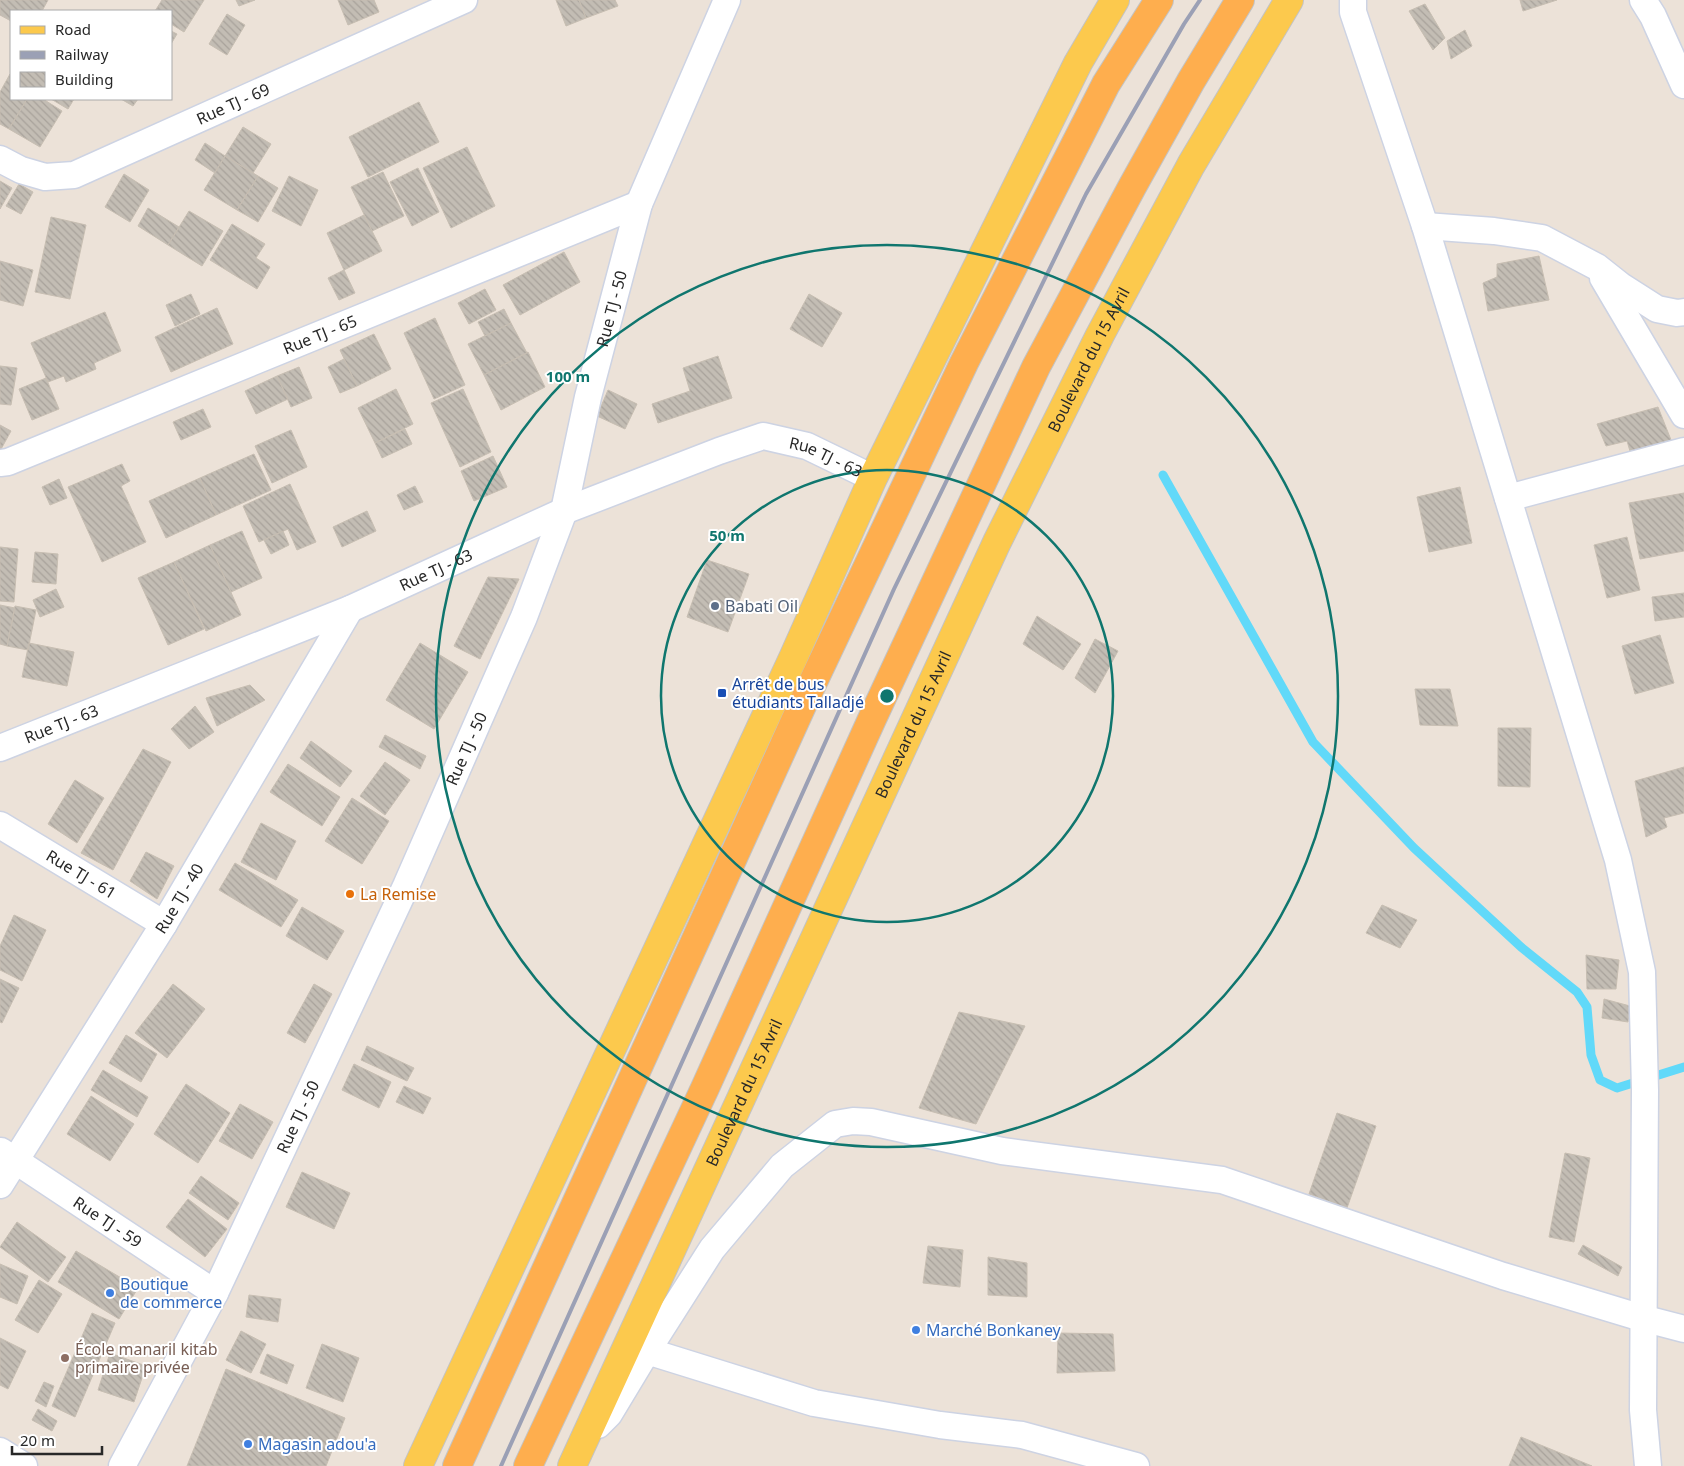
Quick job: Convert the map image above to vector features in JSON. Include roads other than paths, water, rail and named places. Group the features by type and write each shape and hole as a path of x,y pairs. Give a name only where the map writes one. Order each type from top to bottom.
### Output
{"highway":[{"path":"457,1466 805,699 964,363 1106,84 1159,0"},
{"path":"528,1466 1036,367 1136,178 1240,0"}],"main road":[{"path":"418,1466 789,667 873,478 1074,71 1115,0"},
{"name":"Boulevard du 15 Avril","path":"572,1466 997,542 1109,318 1191,165 1289,0"}],"street":[{"name":"Rue TJ - 69","path":"0,159 21,170 46,177 74,175 464,0"},
{"name":"Rue TJ - 50","path":"122,1466 215,1293 406,886 524,617 564,511 588,398 639,204 727,0"},
{"path":"1353,0 1353,12 1425,226 1618,860 1642,972 1645,1085 1642,1318 1643,1410 1648,1466"},
{"path":"1643,0 1653,16 1684,85"},
{"name":"Rue TJ - 65","path":"0,463 8,462 639,204"},
{"path":"1425,226 1542,238 1597,268 1657,309 1677,313 1684,312"},
{"path":"1597,268 1684,415"},
{"name":"Rue TJ - 63","path":"0,748 350,609 564,511 763,436 807,446 873,478"},
{"path":"1508,498 1684,450"},
{"name":"Rue TJ - 40","path":"0,1185 8,1155 164,924 350,609"},
{"name":"Rue TJ - 61","path":"0,825 164,924"},
{"path":"586,1435 609,1414 646,1351 712,1249 782,1166 835,1124 853,1121 871,1122 1002,1151 1222,1180 1503,1276 1684,1329"},
{"name":"Rue TJ - 59","path":"8,1155 215,1293"},
{"path":"646,1351 814,1403 940,1425 1022,1435 1136,1466"},
{"path":"0,1451 24,1466"}],"waterway":[{"path":"1163,475 1313,742 1414,848 1521,947 1577,992 1587,1007 1591,1055 1600,1080 1617,1088 1684,1067"}],"railway":[{"path":"501,1466 894,589 1086,194 1184,24 1200,0"}],"place":[{"name":"Babati Oil","path":"715,606"},
{"name":"Arrêt de bus étudiants Talladjé","path":"722,693"},
{"name":"La Remise","path":"350,894"},
{"name":"Boutique de commerce","path":"110,1293"},
{"name":"Marché Bonkaney","path":"916,1330"},
{"name":"École manaril kitab primaire privée","path":"65,1358"},
{"name":"Magasin adou'a","path":"248,1444"}]}
